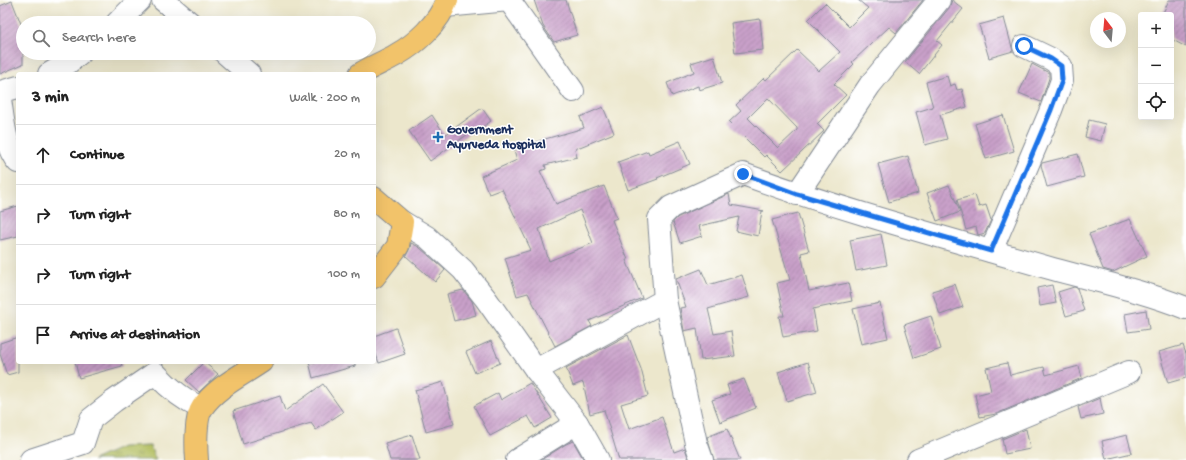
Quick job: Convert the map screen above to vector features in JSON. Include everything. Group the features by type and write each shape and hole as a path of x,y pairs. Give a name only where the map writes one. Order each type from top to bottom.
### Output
{"main road":[{"path":"364,72 397,55 425,34 446,3"},
{"path":"376,200 402,222 398,246 376,274"},
{"path":"197,460 197,429 201,408 222,387 258,364"}],"street":[{"path":"124,16 140,0"},
{"path":"163,0 182,16"},
{"path":"446,3 509,0 573,91"},
{"path":"797,194 870,85 939,0"},
{"path":"991,251 1051,110 1062,80 1061,66 1051,59 1024,46"},
{"path":"52,72 72,60"},
{"path":"233,60 247,72"},
{"path":"0,92 16,87"},
{"path":"0,99 8,143 16,160"},
{"path":"702,460 696,443 665,300 659,219 671,207 743,174 797,194 991,251 1160,298 1186,308"},
{"path":"402,222 428,237 464,270 536,370 578,423 598,460"},
{"path":"536,370 665,300"},
{"path":"31,460 83,443 90,419 152,368 169,388 187,402 201,408"},
{"path":"918,460 1129,372"},
{"path":"517,460 578,423"}],"green space":[{"path":"150,446 156,460 93,460 122,447"}],"building":[{"path":"534,0 566,0 577,35 554,42 543,26"},
{"path":"858,0 923,0 896,33 889,27 852,62 854,64 834,84 846,95 817,124 824,131 782,171 766,155 764,157 729,122 741,111 736,105 764,78 766,80 797,50 819,71 840,52 808,20 825,3 849,27 868,8","holes":["768,98 797,128 797,130 778,148 748,118"]},
{"path":"952,0 963,9 937,41 942,45 919,74 905,62 949,8"},
{"path":"1169,0 1186,0 1186,47 1174,41 1174,12 1163,12"},
{"path":"12,1 18,16 16,16 16,60 23,60 23,64 0,74 0,6"},
{"path":"1004,18 1013,51 989,58 979,25"},
{"path":"760,19 763,50 735,53 731,23"},
{"path":"714,56 722,83 699,90 698,86 672,96 667,83 694,72 691,63"},
{"path":"1032,64 1049,73 1049,78 1041,102 1019,93"},
{"path":"947,76 950,86 955,84 957,90 962,89 967,107 940,115 947,139 925,145 916,112 933,107 926,82"},
{"path":"603,107 614,133 575,149 577,157 545,165 546,169 540,171 556,204 604,186 617,218 612,220 628,260 626,260 642,298 589,321 592,326 555,346 528,293 517,296 505,258 531,250 502,189 489,194 481,176 517,160 514,150 584,128 580,117","holes":["580,210 593,243 549,261 539,229"]},
{"path":"482,108 491,121 473,134 471,132 430,161 409,131 432,115 445,135"},
{"path":"1003,115 1014,151 986,159 975,124"},
{"path":"1089,120 1105,124 1101,141 1085,137"},
{"path":"680,141 690,164 657,178 658,179 628,190 618,162 648,151 649,154"},
{"path":"1078,154 1084,177 1047,187 1041,165 1042,163"},
{"path":"908,156 918,193 889,202 878,164"},
{"path":"949,185 960,212 937,221 927,193"},
{"path":"729,194 731,205 764,211 762,211 758,236 736,231 739,217 699,226 702,236 680,243 673,222 678,217"},
{"path":"975,195 979,207 986,205 991,220 985,233 978,235 976,227 966,230 957,200"},
{"path":"16,207 16,236 0,240 0,211"},
{"path":"798,213 809,251 801,253 809,291 848,283 852,301 813,309 817,331 783,337 779,316 784,316 777,283 790,280 772,220"},
{"path":"1130,219 1147,256 1113,272 1103,269 1089,234"},
{"path":"881,234 887,265 856,271 850,240"},
{"path":"411,243 419,247 445,270 435,282 406,256"},
{"path":"701,269 708,285 742,275 749,297 708,309 714,334 731,331 735,356 701,360 697,328 684,331 680,308 686,307 676,279"},
{"path":"955,284 963,307 940,315 932,291"},
{"path":"1052,285 1056,303 1040,306 1037,288"},
{"path":"1074,287 1077,288 1084,311 1066,316 1058,292"},
{"path":"463,290 472,301 476,315 454,321 447,294"},
{"path":"880,303 888,338 861,344 853,309"},
{"path":"1146,310 1149,329 1128,332 1125,314"},
{"path":"931,316 941,349 914,358 904,325"},
{"path":"396,328 405,354 379,363 376,355 376,335"},
{"path":"628,335 641,369 648,396 621,404 629,429 662,417 674,452 685,448 689,460 619,460 604,410 590,414 583,382 573,386 566,368"},
{"path":"16,338 16,364 18,364 18,372 7,375 0,354 0,343"},
{"path":"491,341 500,363 475,373 466,352"},
{"path":"1183,345 1186,354 1186,378 1168,383 1159,352"},
{"path":"808,362 817,392 787,401 778,372"},
{"path":"1007,363 1010,375 1044,367 1046,375 1079,366 1082,378 996,414 980,417 975,395 991,391 986,368"},
{"path":"76,364 122,364 122,366 79,378"},
{"path":"202,364 206,364 218,374 199,392 186,380"},
{"path":"310,364 355,364 355,366 313,378"},
{"path":"744,379 756,408 720,422 712,400 730,394 727,385"},
{"path":"443,382 454,424 426,432 415,390"},
{"path":"530,383 552,418 535,428 528,416 490,436 474,406 498,393 501,400"},
{"path":"323,384 343,412 316,430 311,423 243,444 233,411 280,396 285,411"},
{"path":"1100,398 1103,414 1081,419 1078,407"},
{"path":"727,429 740,460 714,460 707,437"},
{"path":"1026,429 1030,449 1005,454 1002,439"},
{"path":"412,435 420,460 390,460 385,443"},
{"path":"1127,435 1132,453 1106,459 1102,441"},
{"path":"573,441 584,460 541,460 566,444"}],"place":[{"name":"Government Ayurveda Hospital","path":"438,137"}],"route":[{"path":"743,174 797,194 991,251 1051,110 1062,80 1061,66 1051,59 1024,46"}]}
